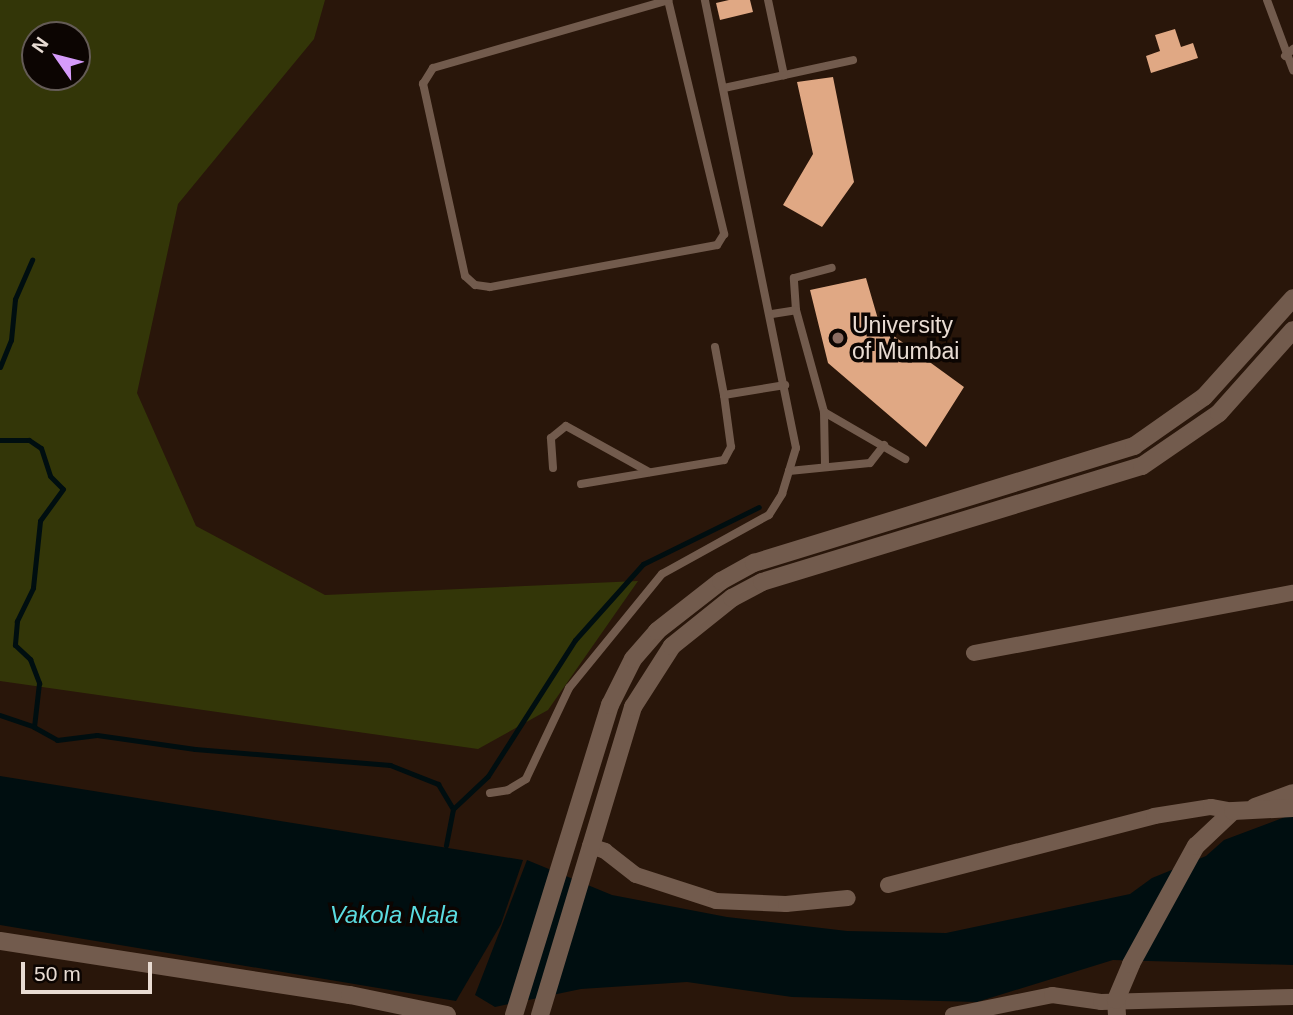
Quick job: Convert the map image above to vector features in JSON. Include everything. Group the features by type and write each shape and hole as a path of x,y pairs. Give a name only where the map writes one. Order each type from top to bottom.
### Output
{"street":[{"path":"515,1012 610,705 633,659 657,631 721,581 754,563 826,538 1134,446 1204,397 1293,298"},
{"path":"540,1015 633,707 672,646 732,598 762,582 833,558 1142,466 1219,413 1293,330"},
{"path":"826,538 833,558"},
{"path":"974,653 1293,593"},
{"path":"1252,808 1293,793"},
{"path":"888,885 1154,816 1211,807 1233,811 1293,808"},
{"path":"1117,1008 1131,964 1196,846 1233,811"},
{"path":"590,848 605,851 636,876 716,901 786,904 848,898"},
{"path":"0,941 350,995 447,1015"},
{"path":"953,1015 1052,995 1117,1008 1293,998"}],"lane":[{"path":"668,0 724,234 717,245 490,288 475,285 466,276 423,84 433,68 668,0"},
{"path":"490,793 508,790 526,779 569,688 662,574 769,515 789,471 796,448 772,314 705,0"},
{"path":"768,0 784,75"},
{"path":"1267,0 1285,56 1293,70"},
{"path":"1285,56 1293,49"},
{"path":"724,88 853,60"},
{"path":"825,465 824,412 796,310 794,278 832,268"},
{"path":"772,314 796,310"},
{"path":"581,484 724,460 731,447 715,346"},
{"path":"724,395 785,385"},
{"path":"824,412 905,458"},
{"path":"553,468 551,438 566,426 649,472"},
{"path":"789,471 825,465 870,463 884,445"}],"green space":[{"path":"0,0 325,0 314,39 178,204 137,393 196,526 325,595 638,581 548,710 478,749 0,681"}],"water":[{"name":"Vakola Nala","path":"0,776 523,860 501,924 456,1001 0,925"},
{"path":"1293,814 1293,965 1113,960 977,1002 792,997 687,982 581,989 495,1007 475,995 527,860 612,895 727,917 847,931 946,933 1130,894 1152,878 1206,856 1224,840"}],"building":[{"path":"750,0 753,12 720,20 716,3"},
{"path":"1175,29 1181,47 1193,43 1198,58 1151,73 1146,56 1160,51 1155,35"},
{"path":"833,77 854,182 822,227 783,205 813,154 797,82"},
{"path":"866,278 880,326 964,387 926,447 828,363 810,290"}],"waterway":[{"path":"0,367 11,340 15,299 32,260"},
{"path":"0,440 29,440 41,448 50,476 63,489 40,521 33,588 17,621 15,645 30,659 39,683 34,727 57,740 97,735 195,749 390,765 438,784 453,809 446,845"},
{"path":"453,809 488,776 575,640 643,564 759,507"},
{"path":"0,715 34,727"}],"place":[{"name":"University of Mumbai","path":"838,338"}]}
